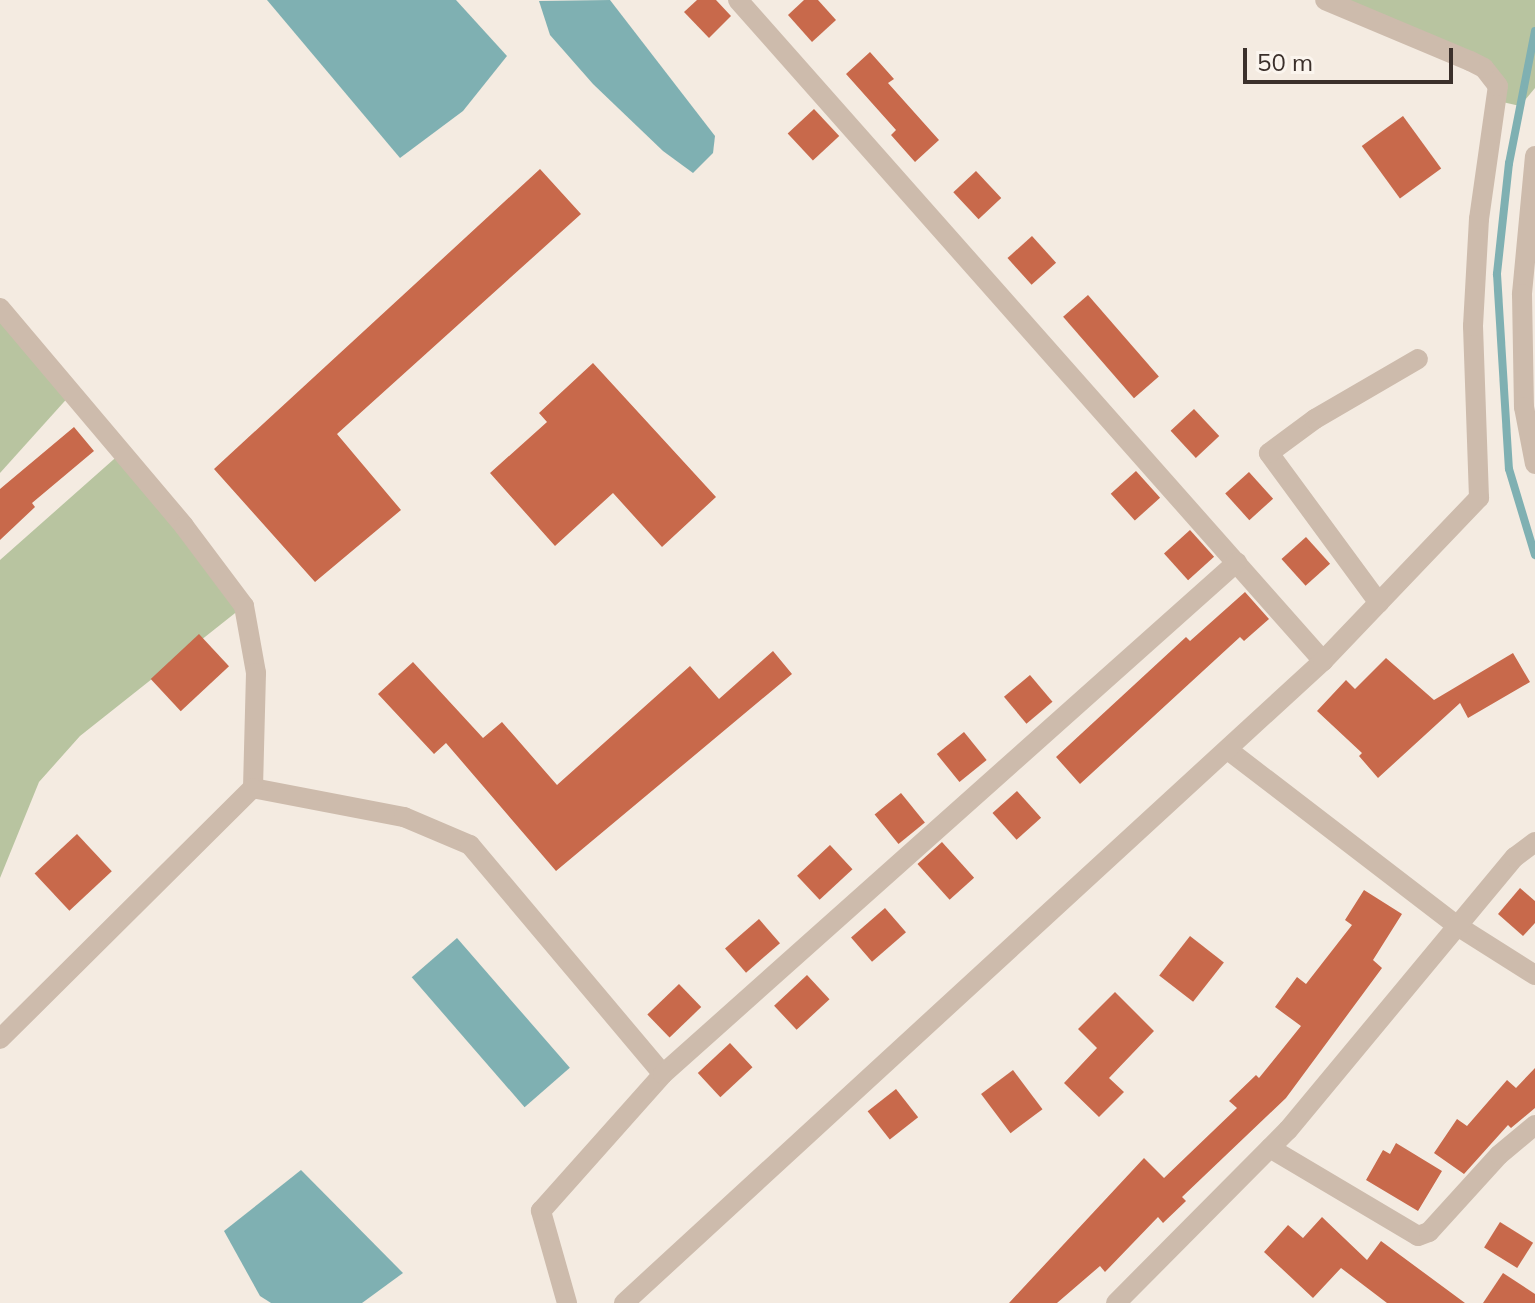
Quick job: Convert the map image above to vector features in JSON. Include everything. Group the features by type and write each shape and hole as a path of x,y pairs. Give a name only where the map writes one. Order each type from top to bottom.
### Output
{"street":[{"path":"738,0 1323,661"},
{"path":"624,1303 1323,661 1479,498 1473,326 1479,219 1498,86 1484,68 1325,0"},
{"path":"1535,156 1522,281 1535,464"},
{"path":"0,308 184,526 244,606 256,673 253,788 0,1039"},
{"path":"1379,603 1269,453 1315,419 1418,359"},
{"path":"567,1303 541,1211 663,1074 1237,562"},
{"path":"1228,750 1459,927 1535,975"},
{"path":"253,788 404,817 470,845 663,1074"},
{"path":"1119,1302 1270,1148 1515,857 1535,842"},
{"path":"1270,1148 1418,1236 1429,1232 1499,1155 1535,1125"}],"green space":[{"path":"1325,0 1535,0 1535,88 1520,106 1498,101 1493,76"},
{"path":"0,308 72,393 0,473"},
{"path":"122,452 244,606 80,736 39,782 0,878 0,560"}],"water":[{"path":"267,0 456,0 507,56 463,111 400,158"},
{"path":"610,0 715,136 713,153 693,173 663,151 593,84 550,35 539,1"},
{"path":"457,938 570,1068 525,1107 412,977"},
{"path":"301,1170 403,1273 362,1303 271,1303 260,1296 224,1231"}],"building":[{"path":"697,0 716,0 731,16 709,38 684,12"},
{"path":"804,0 818,0 836,20 812,42 788,15"},
{"path":"870,52 894,79 888,83 939,140 915,162 891,135 896,130 846,74"},
{"path":"814,109 839,136 813,161 788,134"},
{"path":"1403,116 1441,169 1400,199 1362,146"},
{"path":"540,169 581,214 337,434 401,510 315,582 214,469"},
{"path":"976,171 1001,198 979,219 953,192"},
{"path":"1032,236 1056,263 1032,285 1007,258"},
{"path":"1088,295 1159,377 1134,398 1063,317"},
{"path":"593,363 716,497 662,547 613,493 555,546 490,473 547,422 539,413"},
{"path":"1194,409 1219,436 1196,458 1171,431"},
{"path":"74,427 94,451 32,503 35,507 0,540 0,489"},
{"path":"1136,471 1160,498 1135,521 1111,494"},
{"path":"1249,472 1273,499 1249,520 1225,493"},
{"path":"1190,530 1214,557 1188,580 1164,553"},
{"path":"1306,537 1330,564 1306,586 1281,559"},
{"path":"1245,592 1269,619 1244,641 1240,637 1080,784 1056,757 1186,637 1190,641"},
{"path":"199,634 229,666 181,711 151,679"},
{"path":"773,651 792,674 556,871 446,743 434,754 378,694 413,662 483,738 502,722 557,785 690,666 719,699"},
{"path":"1513,653 1530,682 1468,718 1460,703 1378,778 1359,756 1362,753 1317,711 1346,680 1355,689 1386,658 1434,700"},
{"path":"1030,675 1052,702 1026,724 1004,697"},
{"path":"964,732 987,760 959,782 937,754"},
{"path":"1017,791 1041,818 1017,840 992,813"},
{"path":"901,793 925,823 898,844 875,814"},
{"path":"77,834 112,871 69,911 35,874"},
{"path":"942,842 974,878 950,900 917,864"},
{"path":"830,845 853,869 820,900 797,876"},
{"path":"1520,888 1535,901 1535,923 1523,936 1498,914"},
{"path":"1364,890 1402,914 1373,960 1382,968 1286,1098 1182,1197 1186,1201 1163,1223 1158,1217 1105,1272 1100,1266 1057,1303 1009,1303 1144,1158 1164,1178 1237,1108 1229,1101 1256,1075 1259,1078 1301,1026 1275,1007 1297,977 1306,984 1352,925 1345,920"},
{"path":"885,908 906,932 872,962 851,938"},
{"path":"759,919 780,943 746,973 725,949"},
{"path":"1190,936 1224,962 1193,1002 1159,975"},
{"path":"807,975 830,999 797,1030 774,1006"},
{"path":"679,984 701,1007 670,1038 647,1015"},
{"path":"1115,992 1154,1031 1109,1078 1124,1092 1099,1117 1064,1083 1097,1048 1078,1029"},
{"path":"730,1043 753,1067 720,1097 698,1073"},
{"path":"1535,1068 1535,1108 1511,1128 1508,1125 1464,1174 1434,1153 1457,1119 1467,1126 1507,1080 1516,1088"},
{"path":"1013,1070 1042,1109 1011,1133 981,1094"},
{"path":"896,1089 918,1117 890,1140 868,1111"},
{"path":"1396,1143 1442,1171 1418,1211 1366,1180 1383,1150 1390,1154"},
{"path":"1322,1217 1367,1260 1381,1241 1465,1303 1387,1303 1341,1268 1313,1298 1264,1252 1288,1225 1303,1238"},
{"path":"1500,1222 1533,1243 1517,1268 1484,1247"},
{"path":"1503,1273 1535,1294 1535,1303 1483,1303"}],"waterway":[{"path":"1535,31 1509,163 1497,274 1509,469 1535,555"}]}
